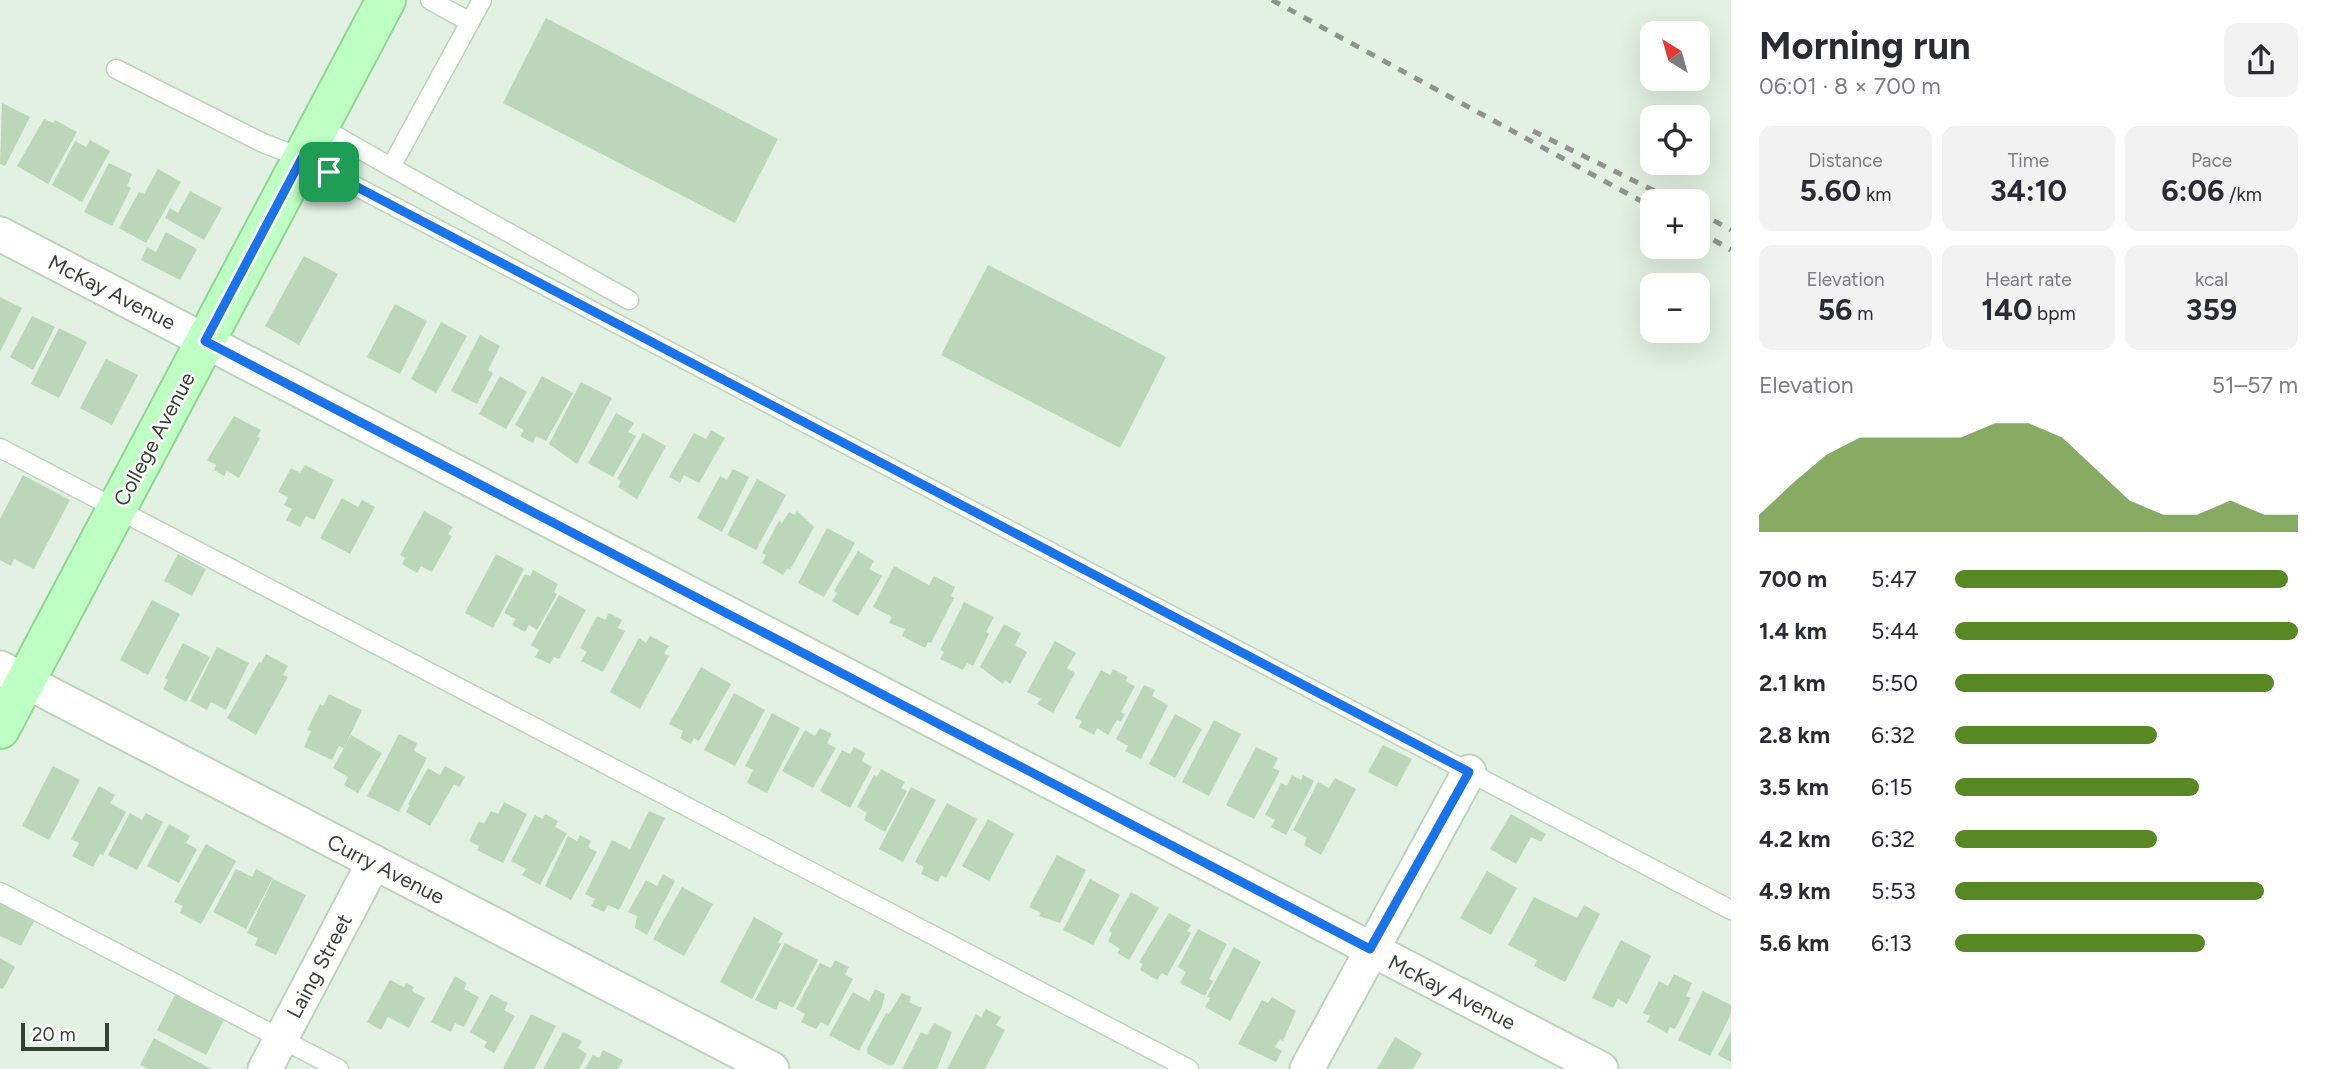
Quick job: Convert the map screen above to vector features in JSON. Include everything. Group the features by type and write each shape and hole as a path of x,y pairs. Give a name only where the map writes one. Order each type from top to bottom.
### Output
{"street":[{"name":"College Avenue","path":"0,729 13,675 117,509 386,0"},
{"name":"McKay Avenue","path":"0,234 1601,1069"},
{"name":"Curry Avenue","path":"13,675 772,1069"},
{"path":"1307,1069 1370,949 1469,772"},
{"name":"Laing Street","path":"265,1069 374,862"}],"lane":[{"path":"430,0 470,22"},
{"path":"391,167 482,0"},
{"path":"116,69 263,143 311,142 391,167 629,300"},
{"path":"311,142 1469,772 1731,909"},
{"path":"0,448 1189,1069"},
{"path":"0,892 340,1069"}],"building":[{"path":"546,18 778,139 735,223 503,103"},
{"path":"2,103 30,117 5,166 0,164"},
{"path":"44,119 53,123 55,120 77,132 48,184 17,166"},
{"path":"90,140 110,151 82,202 52,185 75,141 86,147"},
{"path":"109,163 132,174 127,186 131,188 112,226 84,212"},
{"path":"158,169 181,182 146,243 119,228 139,192 144,194"},
{"path":"190,191 222,208 204,240 165,218 170,208 178,213"},
{"path":"166,232 197,249 180,280 141,260 147,247 156,252"},
{"path":"304,256 338,274 299,345 265,326"},
{"path":"988,265 1166,357 1120,448 941,355"},
{"path":"0,297 22,308 0,352"},
{"path":"395,304 427,321 400,374 367,357"},
{"path":"32,316 55,327 33,370 10,357"},
{"path":"441,322 467,336 436,393 411,379"},
{"path":"59,328 87,342 59,398 31,384"},
{"path":"480,335 500,346 488,370 493,373 477,404 451,391"},
{"path":"106,359 138,375 112,425 80,408"},
{"path":"500,376 527,392 506,429 479,414"},
{"path":"542,376 573,393 546,441 536,436 533,443 520,436 524,430 515,425"},
{"path":"581,382 612,398 577,464 549,444"},
{"path":"616,413 634,423 628,432 636,436 613,477 588,463"},
{"path":"234,416 261,430 257,437 260,438 239,478 227,471 224,476 214,470 216,465 207,460"},
{"path":"711,430 725,438 699,483 684,475 680,483 669,477 694,433 706,439"},
{"path":"643,433 666,446 637,499 618,487 621,481 617,479"},
{"path":"305,465 334,480 314,520 306,516 300,527 286,520 292,509 284,505 288,497 278,492 291,468 300,473"},
{"path":"733,469 749,477 722,532 697,518 720,476 727,480"},
{"path":"23,475 70,500 34,569 14,559 11,566 0,560 0,519"},
{"path":"757,479 786,495 756,550 727,535"},
{"path":"342,498 358,507 362,500 375,507 350,554 320,538"},
{"path":"424,511 453,527 448,534 452,536 432,572 421,566 417,573 402,564 405,558 400,555"},
{"path":"797,511 814,527 790,570 787,568 783,575 762,563 766,555 762,553 779,521 782,523 789,512 795,515"},
{"path":"827,528 855,543 824,597 798,583"},
{"path":"858,551 874,561 869,569 882,576 858,616 832,601 837,593 834,591"},
{"path":"178,554 206,569 192,596 164,581"},
{"path":"496,554 524,569 493,628 465,613"},
{"path":"894,566 929,585 934,576 955,587 951,596 954,598 931,643 928,642 925,648 902,636 905,629 889,623 892,617 873,607"},
{"path":"533,570 558,584 554,592 557,594 537,630 529,625 525,632 512,625 516,619 504,613 525,574 530,576"},
{"path":"559,595 586,610 559,659 554,657 550,664 535,657 539,650 531,645"},
{"path":"152,600 180,614 148,675 120,660"},
{"path":"964,602 994,617 986,632 989,634 973,666 967,663 963,670 940,659 944,652 940,650"},
{"path":"609,613 622,620 618,628 625,631 603,672 581,661 587,652 580,648 597,616 605,620"},
{"path":"1004,624 1021,633 1015,645 1027,652 1010,684 1005,680 1003,684 980,667"},
{"path":"650,636 669,646 664,653 669,656 640,709 610,692 639,638 646,643"},
{"path":"1055,641 1076,653 1067,668 1075,673 1053,713 1037,704 1041,699 1027,692"},
{"path":"183,643 210,657 186,702 163,689 168,680 165,678"},
{"path":"217,647 249,663 226,710 211,702 207,710 190,701"},
{"path":"266,654 288,666 283,675 288,677 256,735 227,718"},
{"path":"701,667 731,684 699,741 694,738 691,744 680,738 683,731 669,724"},
{"path":"1113,669 1128,677 1125,681 1135,686 1121,712 1125,714 1121,722 1117,720 1108,735 1097,728 1094,735 1079,727 1082,721 1075,718 1101,670 1110,675"},
{"path":"1144,685 1155,690 1152,696 1168,705 1141,759 1125,751 1128,746 1116,739"},
{"path":"734,693 765,710 735,766 704,750"},
{"path":"329,694 362,710 344,748 339,746 332,760 304,747 311,731 307,730 320,704 323,706"},
{"path":"772,713 800,728 767,793 747,783 753,770 745,766"},
{"path":"1175,714 1202,729 1175,778 1149,764"},
{"path":"1214,720 1241,734 1209,796 1182,782"},
{"path":"820,728 832,734 827,743 836,748 813,788 782,771 805,730 815,736"},
{"path":"399,734 417,743 414,751 427,758 399,812 367,796"},
{"path":"351,735 382,753 358,793 344,785 348,777 333,768"},
{"path":"1383,745 1412,759 1397,787 1368,772"},
{"path":"854,747 865,753 862,761 872,767 850,808 820,791 842,750 850,754"},
{"path":"1256,747 1278,758 1273,768 1280,771 1254,819 1226,805"},
{"path":"53,766 80,780 49,840 22,826"},
{"path":"445,766 465,777 459,787 454,784 430,826 406,812 410,805 408,804 428,768 440,775"},
{"path":"881,769 905,782 901,788 907,791 885,832 864,820 867,813 857,807 874,775 877,777"},
{"path":"1292,775 1301,780 1303,775 1314,781 1286,835 1271,827 1275,820 1265,815 1281,783 1287,786"},
{"path":"1335,778 1356,789 1321,855 1304,845 1307,838 1293,830 1318,782 1329,788"},
{"path":"99,786 115,795 110,803 126,812 103,855 100,854 93,867 72,856 79,843 71,839"},
{"path":"911,787 936,800 903,862 879,849"},
{"path":"504,802 527,814 503,863 477,850 479,846 469,841 479,821 484,824 491,811 498,814"},
{"path":"947,803 977,819 946,878 941,875 938,882 921,874 924,867 915,862"},
{"path":"649,811 665,818 619,910 608,905 604,912 591,906 595,899 585,894 612,840 630,849"},
{"path":"130,813 142,820 146,813 163,822 137,870 108,855"},
{"path":"545,814 558,821 555,827 567,833 540,885 522,875 526,869 511,861 535,815 543,819"},
{"path":"1511,814 1546,834 1541,842 1531,837 1516,864 1490,849"},
{"path":"988,819 1014,834 989,881 962,866"},
{"path":"169,824 190,836 186,843 197,849 179,883 147,866"},
{"path":"580,835 591,841 588,847 597,852 571,900 545,886 568,836 577,841"},
{"path":"206,844 236,861 201,924 180,913 183,906 174,902"},
{"path":"1057,855 1086,870 1060,923 1039,916 1041,913 1029,907"},
{"path":"236,869 252,877 256,869 273,878 246,929 213,912"},
{"path":"1487,871 1517,888 1491,935 1460,918"},
{"path":"663,874 675,881 647,935 635,928 637,916 628,912 646,880 657,886"},
{"path":"273,879 306,895 276,955 255,945 258,938 247,933"},
{"path":"1090,879 1120,895 1093,945 1063,930"},
{"path":"682,887 713,904 684,956 653,939"},
{"path":"1131,892 1159,908 1129,960 1117,953 1120,949 1108,941 1112,933 1109,931"},
{"path":"1534,897 1577,918 1584,905 1600,914 1565,982 1534,966 1537,960 1508,945"},
{"path":"0,902 35,919 21,946 0,936"},
{"path":"1169,913 1191,925 1187,931 1191,933 1167,976 1162,973 1157,980 1140,970 1143,964 1139,962"},
{"path":"754,917 783,933 778,943 781,944 752,999 720,982"},
{"path":"1198,929 1227,944 1209,979 1213,981 1205,996 1180,983 1186,972 1178,967"},
{"path":"1621,940 1651,956 1627,1004 1618,999 1613,1008 1592,998"},
{"path":"785,943 818,960 793,1008 780,1001 776,1010 755,1000"},
{"path":"1234,947 1261,962 1230,1021 1205,1007 1210,998 1207,997"},
{"path":"0,958 15,967 3,989 0,988"},
{"path":"835,960 849,967 845,975 853,979 828,1026 821,1022 816,1029 801,1022 805,1014 796,1009 820,963 831,968"},
{"path":"1674,974 1692,983 1686,996 1691,998 1675,1029 1670,1027 1667,1033 1647,1022 1650,1016 1643,1013 1659,981 1668,986"},
{"path":"455,976 467,983 464,989 479,997 464,1027 455,1023 451,1032 431,1022"},
{"path":"390,980 404,987 406,983 414,987 412,991 425,998 409,1028 388,1017 381,1030 367,1022"},
{"path":"875,989 885,994 882,1007 859,1051 829,1035 853,992 869,1001"},
{"path":"1703,991 1731,1005 1731,1014 1710,1056 1678,1040"},
{"path":"902,993 911,997 909,1002 922,1008 894,1064 890,1066 868,1054 867,1049 886,1013 889,1014"},
{"path":"491,994 508,1003 504,1010 515,1016 494,1053 484,1047 487,1042 470,1032"},
{"path":"175,995 224,1020 206,1055 157,1030"},
{"path":"1272,997 1296,1011 1283,1041 1280,1039 1275,1047 1282,1051 1276,1062 1238,1044 1262,1000 1268,1003"},
{"path":"986,1009 1001,1017 996,1025 1005,1030 985,1069 947,1069 976,1014 981,1017"},
{"path":"531,1014 556,1026 534,1069 505,1069 503,1068"},
{"path":"934,1023 952,1032 937,1069 902,1069 921,1032 927,1035"},
{"path":"1731,1031 1731,1062 1718,1055"},
{"path":"563,1032 582,1041 578,1048 587,1054 579,1069 543,1069"},
{"path":"1395,1037 1422,1053 1413,1069 1377,1069"},
{"path":"154,1038 211,1069 148,1069 140,1065"},
{"path":"603,1050 623,1060 618,1069 585,1069 593,1055 599,1058"}],"railway":[{"path":"1272,0 1640,200"},
{"path":"1533,131 1651,189"},
{"path":"1710,219 1731,230"},
{"path":"1710,238 1731,250"}],"route":[{"path":"302,158 329,172 1469,772 1370,949 205,341 302,158"}]}
